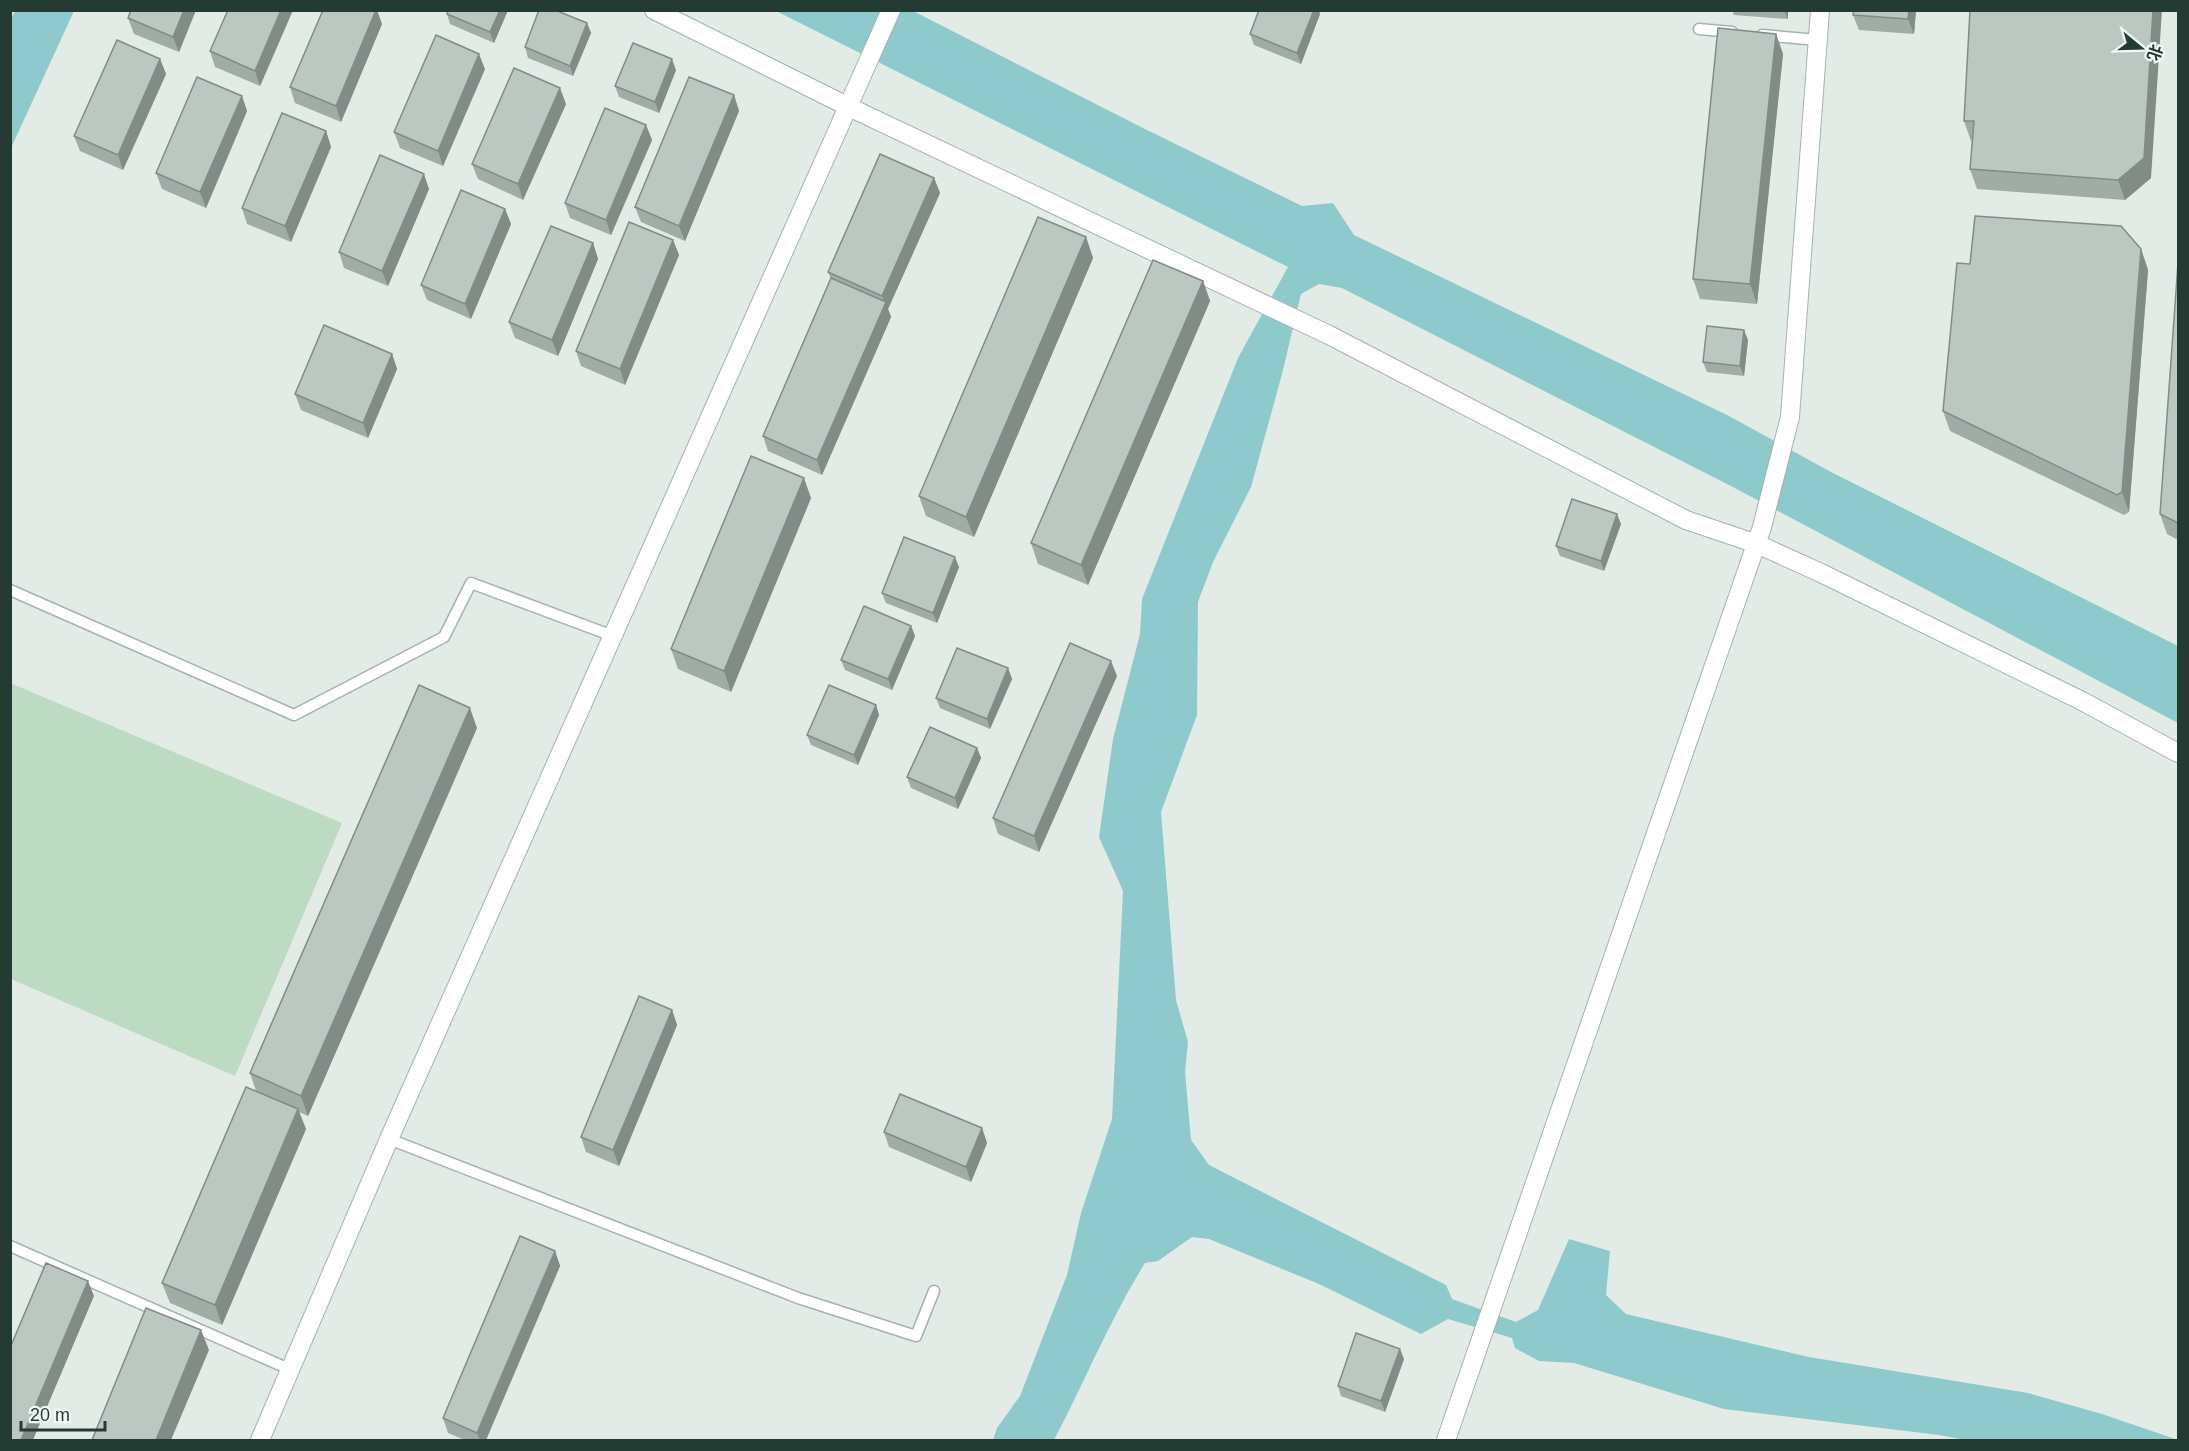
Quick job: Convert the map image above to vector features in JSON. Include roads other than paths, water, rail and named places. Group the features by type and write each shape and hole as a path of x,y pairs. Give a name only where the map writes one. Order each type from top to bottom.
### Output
{"street":[{"path":"654,10 849,106 1329,335 1686,520 1760,536 1821,573 2082,701 2178,753"},
{"path":"260,1440 389,1138 891,10"},
{"path":"1446,1440 1760,536 1790,417 1820,10"}],"lane":[{"path":"1699,29 1818,40"},
{"path":"10,590 294,715 444,637 471,583 613,636"},
{"path":"389,1138 798,1298 916,1336 934,1291"},
{"path":"10,1246 289,1369"}],"water":[{"path":"15,11 74,11 11,148 10,21"},
{"path":"776,11 913,11 1302,206 1333,203 1354,235 1729,416 1831,472 2178,646 2178,723 1729,485 1342,288 1319,284 1301,294 1251,487 1213,562 1198,602 1197,715 1161,812 1176,1000 1188,1042 1185,1072 1191,1140 1209,1165 1446,1285 1452,1299 1516,1322 1538,1310 1569,1239 1610,1251 1606,1295 1626,1314 1809,1357 2028,1393 2102,1414 2178,1440 1966,1440 1724,1409 1574,1363 1539,1361 1515,1348 1512,1338 1448,1319 1421,1334 1319,1284 1209,1239 1192,1237 1158,1261 1145,1263 1109,1328 1054,1440 993,1440 997,1428 1020,1396 1067,1275 1081,1213 1112,1119 1123,891 1099,837 1113,739 1140,634 1142,599 1238,358 1288,267"}]}
